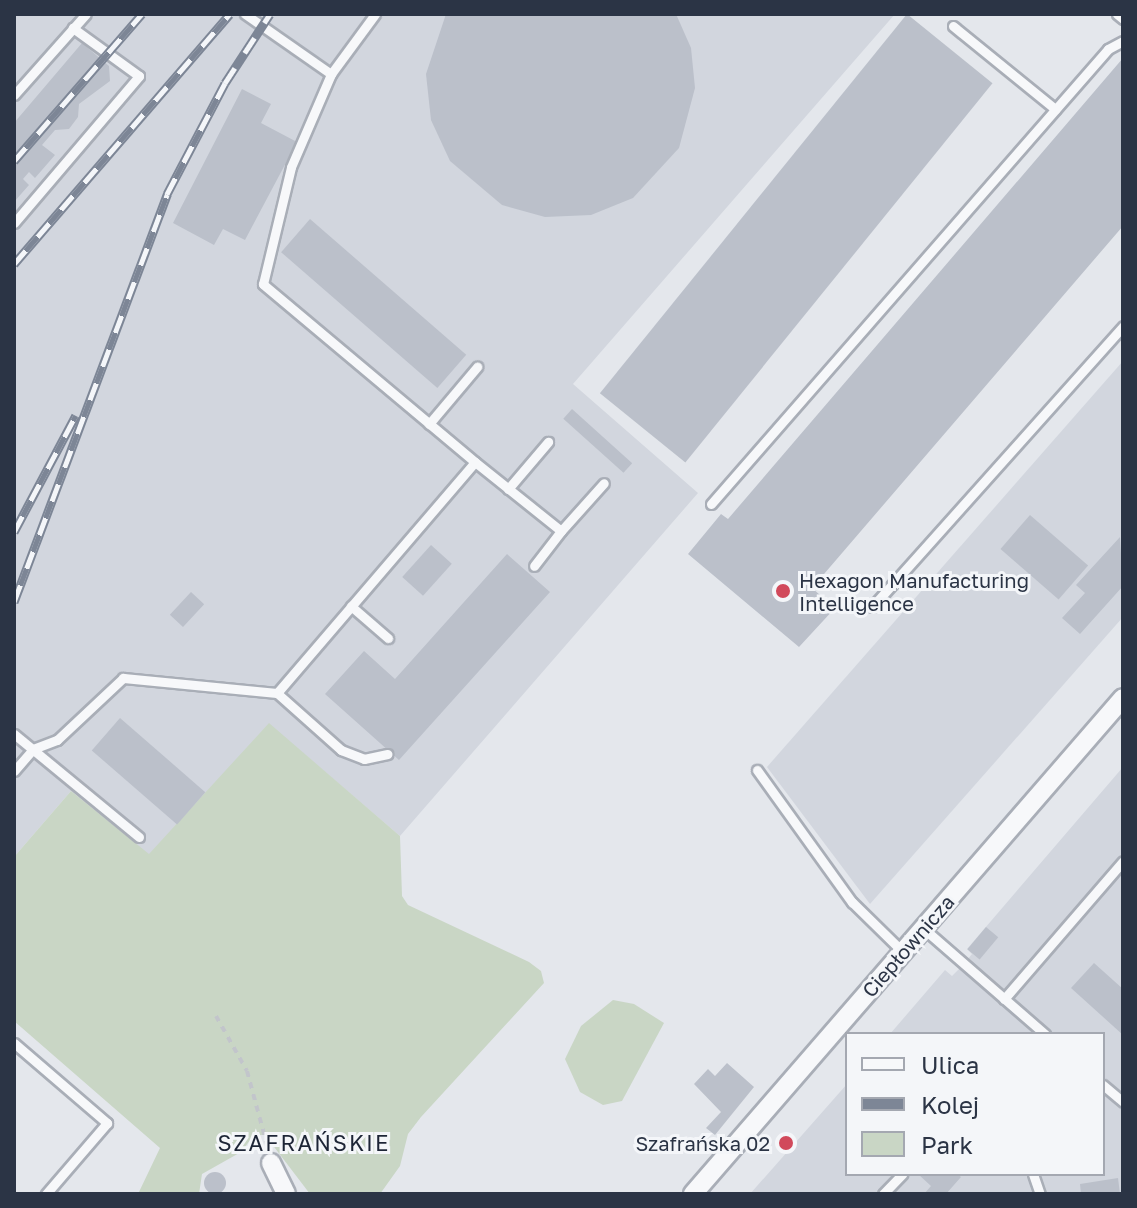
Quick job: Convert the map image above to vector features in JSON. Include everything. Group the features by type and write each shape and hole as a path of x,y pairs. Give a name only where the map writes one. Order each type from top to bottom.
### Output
{"street":[{"name":"Ciepłownicza","path":"693,1194 1123,698"},
{"path":"271,1163 286,1194"}],"lane":[{"path":"14,95 86,14"},
{"path":"245,14 331,74"},
{"path":"375,14 331,74 291,167 263,284 561,531"},
{"path":"1117,14 1123,19"},
{"path":"953,26 1055,109"},
{"path":"14,223 139,76 73,28"},
{"path":"711,504 1108,49 1123,41"},
{"path":"872,607 1123,326"},
{"path":"429,424 477,367"},
{"path":"508,489 548,442"},
{"path":"277,693 475,462"},
{"path":"534,566 604,483"},
{"path":"351,606 388,638"},
{"path":"14,771 33,749 57,740 123,678 277,693 341,750 364,759 387,754"},
{"path":"14,734 139,837"},
{"path":"757,770 852,902 903,952"},
{"path":"1004,999 1123,861"},
{"path":"923,928 1043,1032"},
{"path":"14,1043 107,1123 46,1194"},
{"path":"1105,1087 1123,1102"},
{"path":"883,1194 900,1176"}],"path":[{"path":"216,1016 247,1071 271,1163"}],"shaded area":[{"path":"14,14 895,14 573,384 698,493 400,836 269,724 149,855 71,791 14,857"},
{"path":"1123,361 1123,617 870,904 767,767"},
{"path":"1123,767 1123,1194 750,1194 845,1086 845,1176 1105,1176 1105,1032 892,1032 945,970 952,976 963,965 972,954 967,949"}],"green space":[{"path":"269,723 400,836 402,896 408,905 529,962 541,971 544,983 421,1117 408,1134 400,1166 380,1194 310,1194 265,1135 254,1135 241,1152 202,1174 199,1194 138,1194 160,1148 14,1021 14,857 71,791 149,854"},
{"path":"613,1000 634,1004 664,1023 622,1101 603,1105 580,1092 565,1059 581,1026"}],"building":[{"path":"446,14 676,14 691,48 695,88 679,148 633,198 591,215 545,217 502,205 450,161 431,120 426,74"},
{"path":"907,14 992,83 685,462 600,393"},
{"path":"82,43 109,66 110,81 79,104 78,117 69,129 55,130 42,145 55,155 35,178 29,172 23,179 29,185 14,202 14,123"},
{"path":"1123,58 1123,226 812,588 835,608 799,647 688,554 721,514 728,519"},
{"path":"242,89 271,104 261,123 297,142 245,240 223,229 214,245 173,223"},
{"path":"310,219 466,355 437,388 281,252"},
{"path":"572,409 632,463 623,473 563,419"},
{"path":"1030,515 1088,566 1059,599 1000,549"},
{"path":"1120,537 1123,586 1080,634 1062,618 1085,593 1076,585"},
{"path":"431,545 452,564 423,596 402,577"},
{"path":"507,554 550,592 399,760 325,694 364,651 395,679"},
{"path":"191,592 204,604 183,627 170,615"},
{"path":"120,718 205,792 177,825 92,750"},
{"path":"986,927 998,937 980,959 967,949"},
{"path":"1094,963 1123,989 1123,1035 1071,988"},
{"path":"727,1063 754,1087 715,1135 706,1128 721,1112 694,1084 708,1069 715,1076"},
{"path":"215,1172 223,1175 226,1183 223,1191 215,1194 207,1191 204,1183 207,1175"},
{"path":"920,1176 961,1177 946,1194 924,1194 931,1186"},
{"path":"1118,1178 1120,1194 1081,1194 1080,1184"}],"railway":[{"path":"14,161 142,14"},
{"path":"14,264 230,14"},
{"path":"14,602 167,194 225,83 270,14"},
{"path":"14,532 76,415"}],"place":[{"name":"Hexagon Manufacturing Intelligence","path":"783,591"},
{"name":"Szafrańska 02","path":"786,1143"}],"district":[{"name":"SZAFRAŃSKIE","path":"304,1143"}]}
